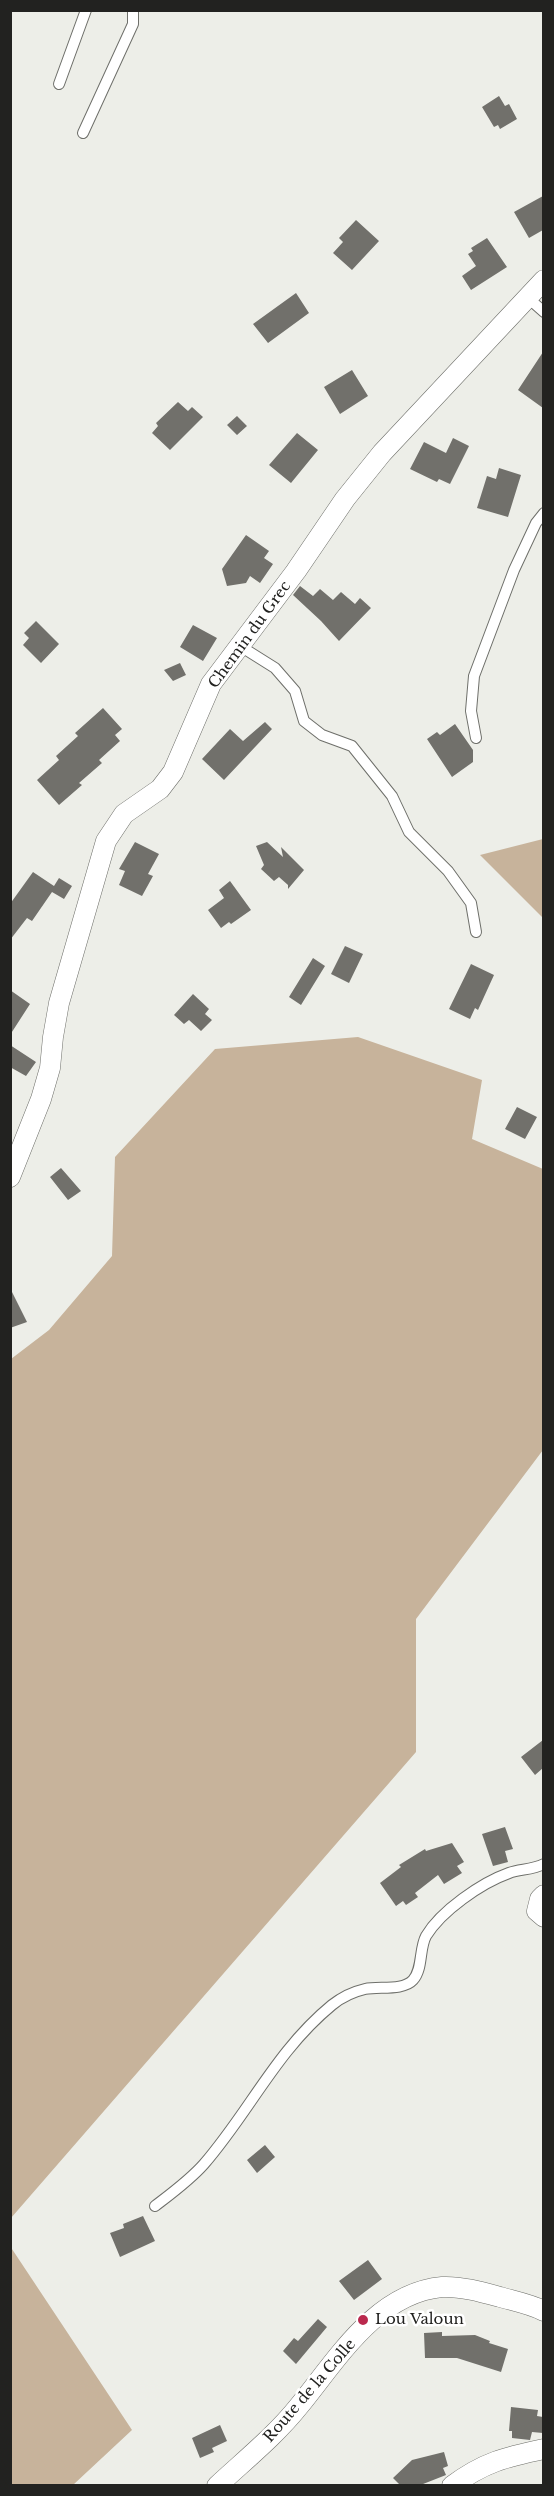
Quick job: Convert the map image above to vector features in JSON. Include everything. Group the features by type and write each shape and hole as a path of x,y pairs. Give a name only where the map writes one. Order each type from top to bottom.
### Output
{"street":[{"name":"Chemin du Grec","path":"10,1176 47,1078 59,1003 106,841 124,814 160,789 173,772 211,684 296,571 345,499 382,453 543,280"},
{"path":"543,1895 537,1911 543,1917"},
{"name":"Route de la Colle","path":"217,2486 280,2428 351,2342 381,2313 401,2299 430,2289 452,2288 483,2292 543,2311"},
{"path":"452,2486 474,2469 506,2457 543,2449"}],"lane":[{"path":"58,84 87,10"},
{"path":"83,133 133,24 130,12"},
{"path":"527,297 543,312"},
{"path":"476,738 471,711 474,676 514,570 543,513"},
{"path":"240,646 275,668 295,691 304,721 322,735 352,746 392,796 409,832 448,871 471,903 476,932"},
{"path":"155,2206 203,2165 245,2110 286,2050 317,2018 348,1994 367,1988 407,1984 414,1979 418,1970 425,1938 452,1909 490,1881 511,1872 530,1870 543,1864"}],"shaded area":[{"path":"544,839 543,918 480,855"},
{"path":"358,1037 482,1080 472,1139 543,1169 543,1450 416,1619 416,1752 11,2218 11,1359 49,1330 112,1256 115,1157 215,1049"},
{"path":"10,2246 132,2430 73,2485 11,2485"}],"building":[{"path":"499,96 505,106 509,104 517,119 500,129 498,125 494,127 482,107"},
{"path":"543,196 543,230 529,238 514,212"},
{"path":"356,220 379,241 352,270 333,253 343,242 339,238"},
{"path":"487,238 507,267 471,290 462,276 476,266 468,254 473,251 471,248"},
{"path":"296,293 309,313 268,343 253,324"},
{"path":"543,352 543,408 518,390"},
{"path":"352,370 368,396 340,414 324,387"},
{"path":"178,402 188,411 192,407 203,417 170,450 152,433 158,426 156,423"},
{"path":"237,416 247,426 237,435 227,425"},
{"path":"297,433 318,450 291,483 269,465"},
{"path":"453,438 469,446 450,484 439,479 437,482 410,469 424,442 446,453"},
{"path":"499,468 521,475 508,517 477,508 487,476 496,479"},
{"path":"246,535 269,551 264,558 273,564 260,583 250,576 246,583 227,586 222,569"},
{"path":"300,586 313,596 320,589 333,600 341,592 355,604 360,598 371,608 339,641 293,595"},
{"path":"36,621 59,644 41,663 23,645 29,638 24,633"},
{"path":"193,625 217,638 203,661 180,647"},
{"path":"180,663 186,675 173,681 164,670"},
{"path":"103,708 122,729 115,735 120,741 99,760 102,763 79,783 82,785 59,805 37,780 59,760 56,756 78,736 75,733"},
{"path":"265,722 272,729 224,780 202,759 230,729 243,741"},
{"path":"455,724 473,750 473,762 452,777 427,739 437,732 440,735"},
{"path":"135,842 159,854 148,874 153,876 142,896 119,885 125,871 119,869"},
{"path":"267,842 283,857 281,847 304,870 288,889 288,885 279,877 274,881 261,869 264,865 256,846"},
{"path":"33,872 54,886 59,878 72,886 64,899 52,892 32,921 27,918 10,940 10,904"},
{"path":"230,881 251,910 221,928 208,910 224,898 219,890"},
{"path":"345,946 363,954 349,983 331,974"},
{"path":"313,958 325,966 301,1005 289,997"},
{"path":"471,964 494,975 478,1010 475,1008 470,1019 449,1009"},
{"path":"10,990 30,1004 10,1035"},
{"path":"193,994 209,1009 205,1014 212,1020 201,1031 189,1020 184,1024 174,1015"},
{"path":"10,1045 36,1062 26,1076 10,1067"},
{"path":"517,1107 537,1117 525,1139 505,1129"},
{"path":"61,1168 81,1191 68,1200 50,1177"},
{"path":"10,1288 27,1322 10,1328"},
{"path":"543,1740 543,1768 535,1775 521,1757"},
{"path":"505,1827 513,1849 505,1851 508,1862 493,1866 482,1834"},
{"path":"452,1843 464,1862 457,1866 462,1873 444,1884 438,1875 415,1893 418,1897 406,1905 403,1901 396,1906 380,1883 401,1867 399,1865 425,1849 426,1851"},
{"path":"265,2145 275,2157 257,2173 247,2160"},
{"path":"143,2216 155,2241 120,2257 110,2233 124,2228 123,2224"},
{"path":"368,2260 382,2279 354,2300 339,2281"},
{"path":"318,2319 327,2327 296,2364 283,2351 294,2338 298,2341"},
{"path":"442,2332 442,2336 475,2335 490,2341 489,2343 508,2349 501,2372 457,2358 425,2358 424,2333"},
{"path":"511,2407 538,2410 537,2416 543,2417 543,2433 532,2432 530,2440 512,2438 512,2431 509,2431"},
{"path":"220,2425 227,2441 212,2448 214,2452 200,2458 192,2438"},
{"path":"444,2452 448,2466 443,2468 446,2475 418,2486 401,2486 393,2478 412,2460"}],"place":[{"name":"Lou Valoun","path":"363,2320"}]}
